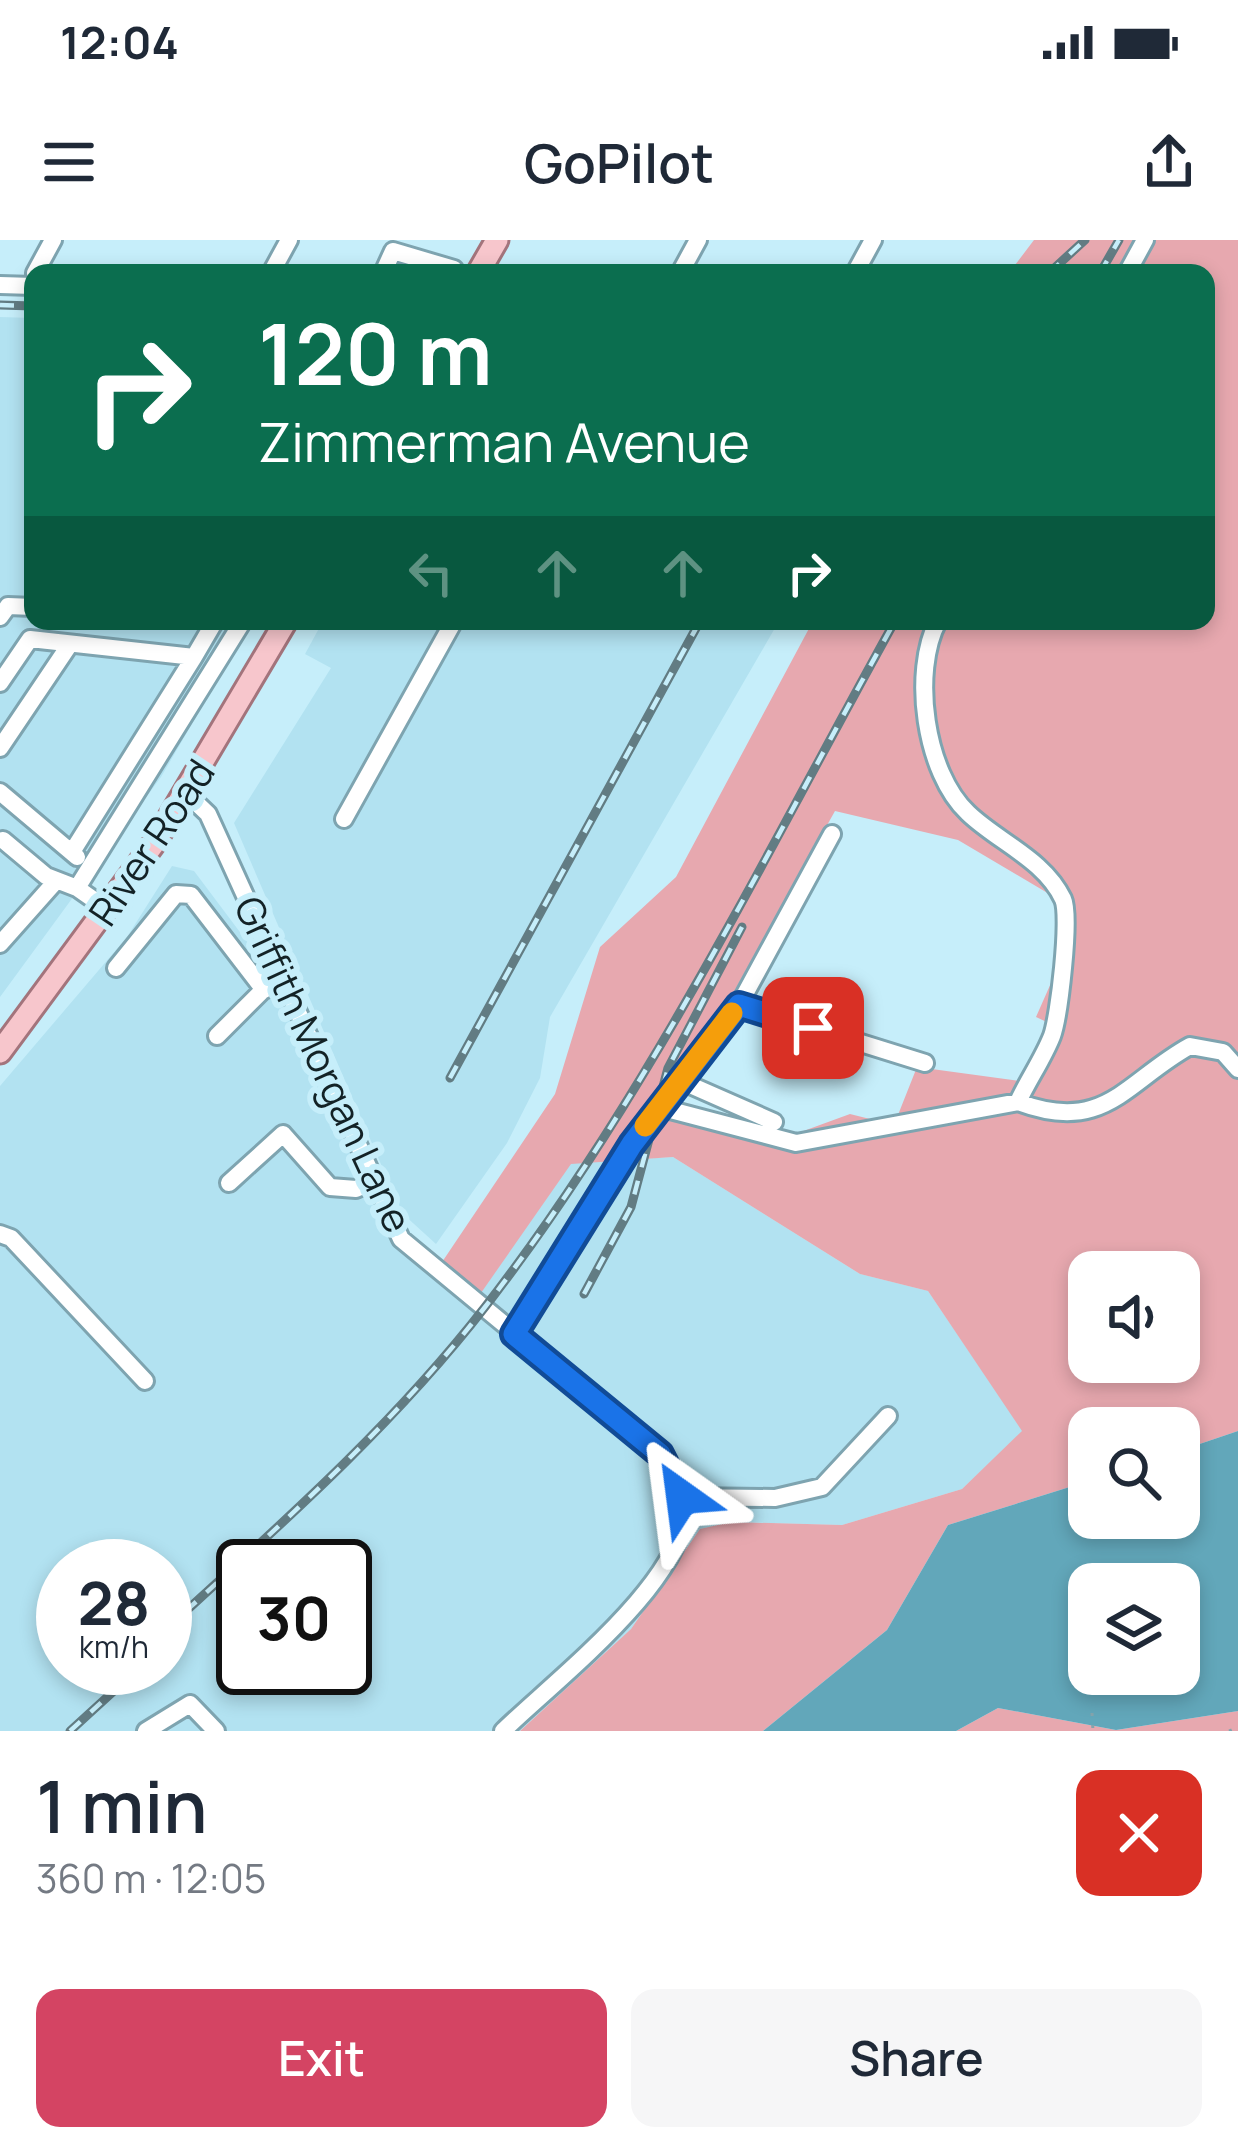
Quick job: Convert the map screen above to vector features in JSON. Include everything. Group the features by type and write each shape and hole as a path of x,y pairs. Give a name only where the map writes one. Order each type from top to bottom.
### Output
{"main road":[{"name":"River Road","path":"0,1052 187,794 281,630"}],"street":[{"path":"387,264 393,251 437,264"},
{"path":"72,853 210,630"},
{"path":"77,888 237,630"},
{"path":"344,819 449,630"},
{"path":"935,630 928,647 927,701 936,756 951,795 1046,875 1063,899 1070,923 1056,1023 1018,1102"},
{"path":"0,683 30,639 194,658"},
{"path":"0,748 70,644"},
{"path":"0,792 90,867"},
{"name":"Griffith Morgan Lane","path":"187,794 208,814 371,1182 401,1239 660,1454 682,1497"},
{"path":"514,1334 670,1094 739,1005 832,834"},
{"path":"3,840 56,881 77,888 107,909"},
{"path":"0,944 56,881"},
{"path":"116,968 176,894 190,895 264,989"},
{"path":"217,1036 264,989 283,978"},
{"path":"739,1005 925,1063"},
{"path":"670,1094 796,1143 1018,1102 1038,1110 1070,1111 1109,1103 1190,1046 1223,1052 1238,1069"},
{"path":"670,1094 774,1122"},
{"path":"229,1183 283,1134 330,1187 356,1189 371,1182"},
{"path":"0,1234 11,1238 145,1381"},
{"path":"503,1731 662,1574 682,1527 682,1497 775,1498 822,1487 887,1416"},
{"path":"146,1731 190,1704 216,1731"}],"path":[{"path":"1092,1713 1093,1731"},
{"path":"1229,1731 1238,1727"}],"shaded area":[{"path":"1034,240 1238,240 1238,1431 1200,1444 1200,1407 1068,1407 1068,1488 948,1525 887,1630 763,1731 520,1731 631,1629 700,1529 731,1522 842,1525 962,1489 1022,1431 928,1291 860,1274 673,1157 571,1164 474,1303 436,1271 555,1094 600,947 676,877 808,630 1215,630 1215,264 1016,264","holes":["835,811 958,840 1056,898 1065,919 1051,983 1036,1017 1051,1024 1019,1081 917,1067 894,1125 850,1114 787,1137 679,1102 669,1094 717,1022"]},
{"path":"0,317 24,318 24,630 247,630 161,777 0,997"},
{"path":"318,630 774,630 550,1017 540,1078 507,1143 436,1244 402,1213 234,823 331,668 305,654"},
{"path":"172,866 194,871 294,1004 401,1239 474,1302 571,1163 673,1157 860,1274 928,1291 1023,1431 962,1489 842,1525 732,1522 700,1529 631,1629 520,1731 0,1731 0,1086 127,937"},
{"path":"1238,1431 1238,1711 1116,1730 998,1708 956,1731 763,1731 887,1630 948,1525 1068,1488 1068,1539 1200,1539 1200,1444"},
{"path":"998,1708 1116,1730 1238,1711 1238,1731 956,1731"}],"railway":[{"path":"1059,264 1085,240"},
{"path":"1105,264 1119,240"},
{"path":"0,305 24,306"},
{"path":"450,1078 695,630"},
{"path":"192,1606 332,1476 411,1394 485,1307 544,1227 600,1144 703,972 890,630"},
{"path":"584,1294 631,1207 668,1068 742,927"},
{"path":"70,1731 109,1695"}],"slow traffic":[{"path":"645,1126 732,1013"}],"route":[{"path":"682,1497 660,1454 514,1334 632,1144 739,1005 813,1028"}]}
